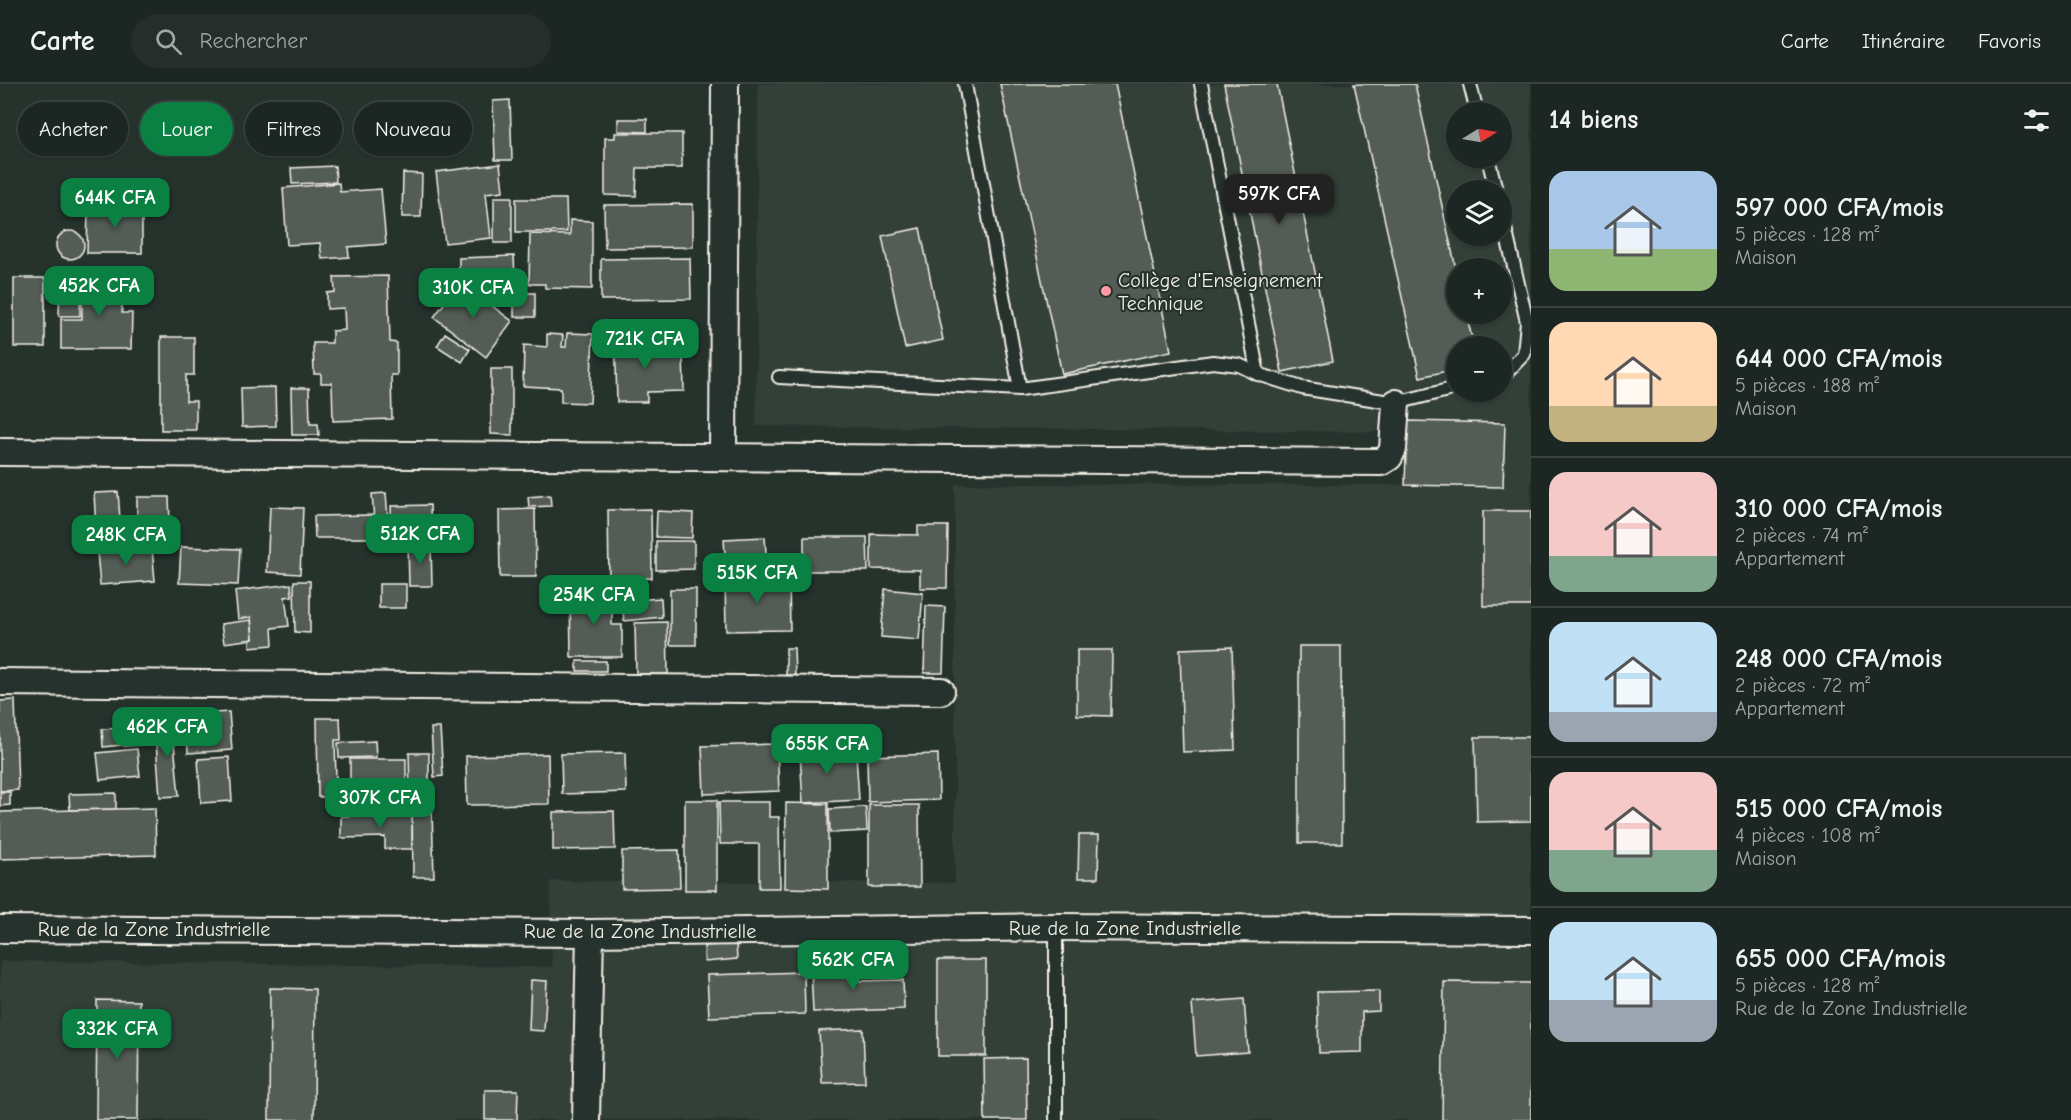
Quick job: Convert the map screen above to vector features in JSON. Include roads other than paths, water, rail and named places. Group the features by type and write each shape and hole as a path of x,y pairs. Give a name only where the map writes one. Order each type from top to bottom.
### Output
{"street":[{"path":"723,456 725,84"},
{"path":"0,452 1381,462 1389,457 1393,449 1396,403"},
{"path":"0,682 941,691"},
{"name":"Rue de la Zone Industrielle","path":"0,929 590,933 1056,927 1531,930"},
{"path":"586,1120 590,933"}],"lane":[{"path":"965,84 1020,389"},
{"path":"1201,84 1258,374"},
{"path":"1470,84 1474,102"},
{"path":"1509,246 1527,322 1524,354 1512,367"},
{"path":"779,377 1020,389 1213,362 1239,365 1258,374 1302,388 1396,403 1446,390"},
{"path":"1056,927 1056,1120"}],"place":[{"name":"Collège d'Enseignement Technique","path":"1106,291"}]}
